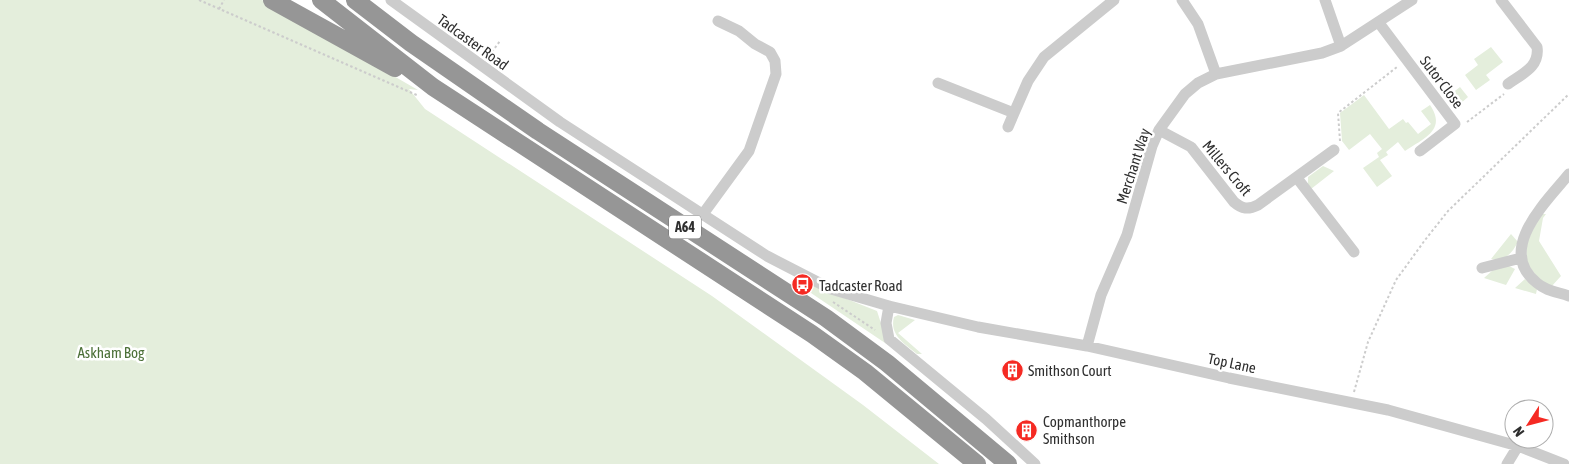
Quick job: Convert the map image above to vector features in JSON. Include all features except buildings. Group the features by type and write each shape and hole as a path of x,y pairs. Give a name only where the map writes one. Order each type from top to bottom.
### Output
{"highway":[{"name":"A64","path":"272,0 433,87"},
{"name":"A64","path":"320,0 433,87 812,334 873,378 977,464"},
{"name":"A64","path":"355,0 419,48 538,131 834,324 888,363 1008,464"}],"street":[{"name":"Tadcaster Road","path":"390,0 548,113 768,256 816,282 889,306"},
{"path":"1008,127 1034,70 1044,58 1114,0"},
{"path":"1182,0 1198,24 1216,74"},
{"path":"1325,0 1341,46"},
{"name":"Merchant Way","path":"1087,346 1101,295 1127,235 1152,146 1159,130 1185,94 1198,83 1216,74 1322,53 1341,46 1412,0"},
{"path":"1501,0 1537,47 1538,57 1534,65 1508,84"},
{"path":"703,214 749,151 776,74 775,61 770,52 739,31 718,21"},
{"name":"Sutor Close","path":"1378,23 1455,124 1420,151"},
{"path":"938,83 1014,113"},
{"name":"Millers Croft","path":"1159,130 1191,148 1234,202 1241,208 1249,209 1258,206 1334,150"},
{"path":"1569,174 1529,225 1522,241 1520,258 1529,276 1538,284 1569,296"},
{"path":"1297,178 1354,252"},
{"path":"1482,268 1520,258"},
{"path":"889,306 886,323 890,339 1018,440 1035,464"},
{"name":"Top Lane","path":"889,306 978,327 1087,346 1351,403 1432,421 1504,442"},
{"path":"1507,464 1516,449"},
{"name":"Top Lane","path":"1526,449 1564,464"}],"path":[{"path":"199,0 323,54"},
{"path":"219,9 224,0"},
{"path":"481,66 500,41"},
{"path":"1334,150 1340,142 1338,113 1406,60"},
{"path":"1455,124 1469,122 1503,96 1508,84"},
{"path":"1351,403 1368,342 1396,280 1448,211 1569,94"},
{"path":"831,300 890,339"}],"green space":[{"name":"Askham Bog","path":"0,0 262,0 418,90 409,89 425,109 712,296 863,405 939,464 0,464"},
{"path":"1491,47 1503,62 1486,75 1490,80 1476,90 1465,75 1478,65 1474,59"},
{"path":"1460,87 1468,97 1460,104 1456,99 1449,102 1446,98"},
{"path":"1364,95 1389,129 1403,119 1418,134 1431,124 1421,111 1430,105 1435,114 1436,121 1435,127 1426,137 1405,151 1398,142 1386,152 1388,155 1380,160 1392,176 1377,187 1363,168 1379,157 1377,153 1382,149 1370,134 1349,150 1342,141 1340,113"},
{"path":"1323,166 1334,171 1311,189 1308,184 1308,177"},
{"path":"1542,214 1546,214 1543,218 1539,241 1561,276 1551,287 1541,282 1526,262 1527,240"},
{"path":"1511,234 1518,242 1513,250 1504,258 1491,259"},
{"path":"1509,266 1515,269 1506,285 1484,278 1493,270"},
{"path":"1525,279 1537,289 1536,294 1515,288"},
{"path":"814,286 877,311 888,345 811,293"},
{"path":"898,315 915,320 898,333 922,354 917,354 903,343 896,334 893,323 894,317"}],"place":[{"name":"Tadcaster Road","path":"803,285"},
{"name":"Smithson Court","path":"1012,370"},
{"name":"Copmanthorpe Smithson","path":"1027,430"}]}
